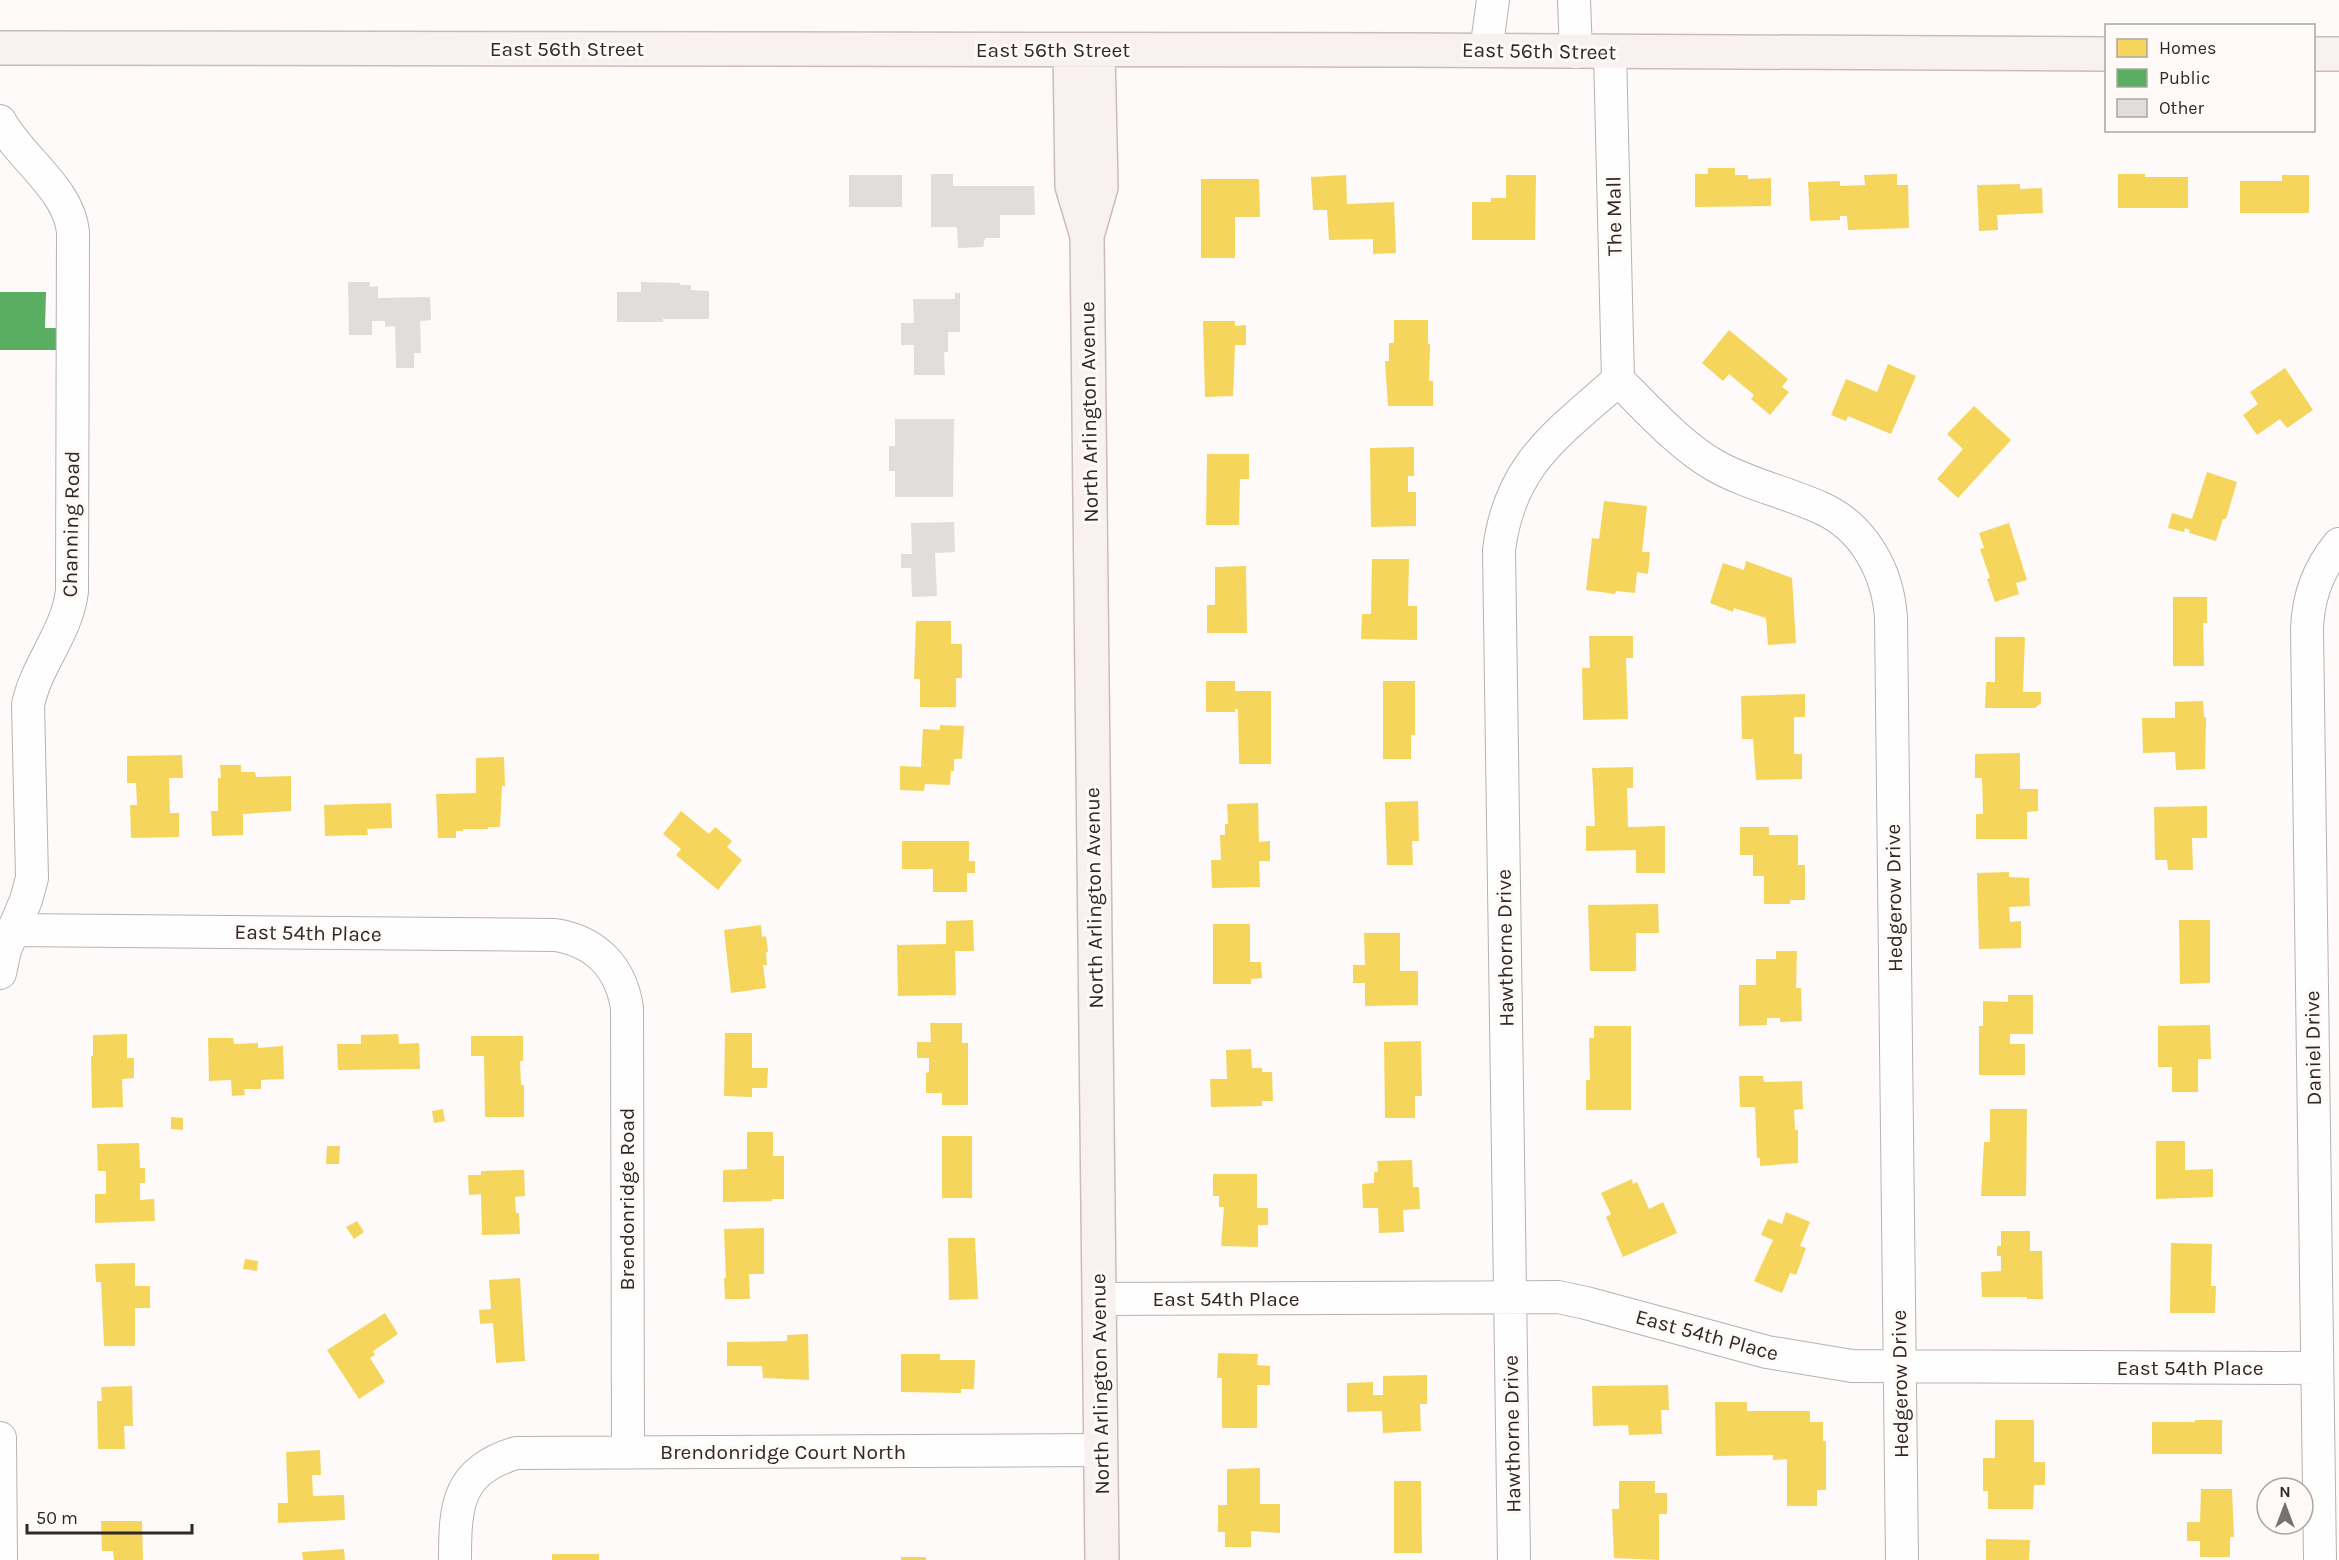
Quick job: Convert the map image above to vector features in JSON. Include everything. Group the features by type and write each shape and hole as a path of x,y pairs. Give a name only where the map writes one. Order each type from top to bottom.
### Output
{"main road":[{"name":"East 56th Street","path":"0,48 2105,54"},
{"name":"North Arlington Avenue","path":"1084,50 1101,187 1087,236 1102,1560"},
{"path":"2315,54 2339,54"}],"street":[{"path":"1486,51 1493,0"},
{"path":"1574,0 1576,52"},
{"name":"The Mall","path":"1610,52 1618,380"},
{"name":"Channing Road","path":"0,121 9,136 60,197 69,214 73,232 72,591 67,616 33,687 28,705 32,879 26,900 12,930 0,973"},
{"name":"Hawthorne Drive","path":"1514,1560 1499,560 1502,528 1515,489 1530,463 1543,446 1618,380"},
{"name":"Hedgerow Drive","path":"1618,380 1687,445 1712,463 1729,473 1820,507 1846,524 1862,539 1874,557 1887,587 1891,618 1902,1560"},
{"name":"Daniel Drive","path":"2320,1560 2307,629 2310,598 2317,578 2326,560 2339,544"},
{"name":"East 54th Place","path":"12,930 555,935 581,942 599,953"},
{"name":"Brendonridge Road","path":"599,953 618,978 627,1008 628,1452"},
{"name":"East 54th Place","path":"1099,1299 1558,1297 1586,1302 1799,1359 1852,1366 2318,1368"},
{"path":"0,1438 2,1560"},
{"name":"Brendonridge Court North","path":"455,1560 456,1515 461,1495 472,1477 496,1459 516,1453 1100,1450"}],"building: Homes":[{"path":"1708,168 1735,168 1735,175 1748,175 1748,179 1771,178 1771,206 1695,207 1695,174 1708,174"},
{"path":"1897,174 1897,185 1908,185 1909,228 1848,230 1847,216 1840,216 1840,220 1810,221 1808,182 1840,181 1840,186 1865,185 1864,175"},
{"path":"2118,174 2145,174 2145,177 2188,177 2188,208 2118,208"},
{"path":"1346,175 1347,204 1394,202 1396,253 1373,254 1373,239 1329,240 1327,210 1313,210 1311,177"},
{"path":"1506,175 1536,175 1535,240 1472,240 1472,202 1491,202 1491,198 1506,198"},
{"path":"2282,175 2309,175 2309,213 2240,213 2240,181 2282,181"},
{"path":"1201,179 1259,179 1260,217 1235,217 1235,258 1201,258"},
{"path":"2020,184 2020,189 2042,188 2043,213 1997,215 1998,230 1979,231 1977,185"},
{"path":"1394,320 1428,320 1429,381 1433,381 1433,406 1388,406 1385,361 1389,361 1389,343 1394,343"},
{"path":"1203,321 1235,321 1235,326 1246,325 1246,345 1235,345 1233,396 1205,397"},
{"path":"1729,330 1788,379 1782,387 1789,392 1770,415 1751,399 1754,395 1729,374 1723,381 1702,363"},
{"path":"1888,364 1916,376 1891,434 1848,416 1846,421 1831,415 1846,379 1877,392"},
{"path":"2285,368 2313,410 2287,428 2280,419 2257,435 2243,415 2258,404 2250,392"},
{"path":"1974,406 2011,440 1958,498 1937,479 1963,449 1947,434"},
{"path":"1414,447 1414,476 1408,476 1408,492 1416,492 1416,526 1371,527 1370,448"},
{"path":"1207,454 1249,454 1249,479 1240,479 1239,525 1206,525"},
{"path":"2207,472 2237,482 2226,519 2223,519 2216,541 2189,533 2190,530 2185,528 2184,532 2168,528 2172,513 2192,519"},
{"path":"1604,501 1647,506 1642,552 1650,552 1648,574 1637,572 1635,593 1616,591 1615,594 1586,590 1592,538 1599,539"},
{"path":"2009,523 2027,580 2016,583 2019,594 1995,602 1980,549 1984,548 1979,533"},
{"path":"1372,559 1409,559 1408,606 1417,606 1417,640 1361,639 1362,614 1371,614"},
{"path":"1746,561 1792,578 1796,643 1768,645 1766,618 1734,608 1733,612 1710,603 1723,563 1744,570"},
{"path":"1246,566 1247,633 1207,633 1207,605 1215,605 1215,567"},
{"path":"2173,597 2207,597 2207,623 2203,623 2204,666 2173,666"},
{"path":"916,621 951,621 951,644 962,644 962,678 956,678 956,707 920,707 920,679 914,679"},
{"path":"1589,636 1633,636 1633,658 1626,658 1628,719 1583,720 1582,668 1590,668"},
{"path":"1995,637 2025,637 2023,692 2041,692 2041,703 2035,708 1985,708 1986,682 1995,682"},
{"path":"1206,681 1235,681 1235,691 1271,691 1271,764 1239,764 1238,709 1235,709 1235,712 1206,712"},
{"path":"1383,681 1415,681 1415,735 1411,735 1411,759 1383,759"},
{"path":"1805,694 1805,717 1794,717 1794,754 1802,754 1802,779 1756,780 1753,739 1742,739 1741,696"},
{"path":"2203,701 2204,717 2206,717 2205,769 2176,770 2175,752 2143,753 2142,718 2175,718 2175,702"},
{"path":"940,725 964,726 962,759 954,759 954,771 951,771 950,785 925,784 924,791 900,790 900,766 921,767 923,729 940,730"},
{"path":"2020,753 2020,789 2038,789 2038,811 2027,812 2027,839 1976,839 1976,814 1983,814 1982,778 1975,778 1975,754"},
{"path":"182,755 183,778 169,778 170,813 179,813 179,837 131,838 130,805 137,805 136,783 127,783 127,756"},
{"path":"504,757 505,786 502,786 500,827 463,829 463,831 456,831 456,838 438,838 436,794 476,793 476,758"},
{"path":"220,765 241,765 241,772 255,772 256,777 291,776 291,811 243,814 243,835 212,836 211,811 218,811"},
{"path":"1633,767 1633,788 1627,788 1628,827 1665,826 1665,873 1636,873 1636,850 1586,851 1586,826 1595,826 1592,768"},
{"path":"1418,801 1419,841 1412,841 1413,865 1387,865 1385,802"},
{"path":"391,803 392,828 367,829 368,835 325,836 324,805"},
{"path":"1258,803 1259,842 1270,841 1270,861 1259,861 1260,887 1212,888 1211,860 1221,860 1220,835 1225,835 1225,824 1228,824 1227,804"},
{"path":"2207,806 2207,838 2192,838 2193,870 2168,870 2167,860 2155,860 2154,807"},
{"path":"681,811 709,834 715,827 732,841 727,847 742,860 718,890 676,855 681,849 663,834"},
{"path":"1740,827 1769,827 1769,835 1798,835 1798,865 1805,865 1805,900 1790,900 1790,904 1764,904 1764,876 1753,876 1753,855 1740,855"},
{"path":"902,841 969,841 969,861 975,861 975,873 967,873 967,892 933,892 933,869 902,869"},
{"path":"2009,872 2009,877 2029,878 2030,906 2009,907 2010,922 2021,921 2021,948 1979,949 1977,873"},
{"path":"1658,904 1659,933 1636,933 1636,971 1590,971 1588,905"},
{"path":"973,920 974,951 955,951 956,995 898,996 897,945 946,944 946,921"},
{"path":"2179,920 2210,920 2210,983 2180,984"},
{"path":"1213,924 1250,924 1250,962 1261,962 1262,978 1251,979 1251,984 1213,984"},
{"path":"761,925 762,937 766,936 768,952 766,952 767,965 763,965 766,988 731,993 724,930"},
{"path":"1364,933 1400,933 1400,971 1418,971 1418,1005 1365,1006 1365,983 1353,983 1353,965 1365,965"},
{"path":"1776,951 1797,951 1796,988 1801,988 1802,1021 1780,1022 1780,1018 1767,1018 1767,1025 1739,1026 1739,985 1756,985 1756,959 1776,959"},
{"path":"2008,995 2033,995 2033,1034 2010,1034 2010,1044 2025,1044 2025,1075 1979,1075 1979,1026 1983,1026 1983,1001 2008,1002"},
{"path":"930,1023 962,1023 962,1043 968,1043 968,1105 942,1105 942,1093 926,1093 929,1058 917,1058 917,1042 931,1042"},
{"path":"2210,1025 2211,1059 2198,1059 2198,1092 2172,1092 2172,1067 2158,1067 2158,1026"},
{"path":"1594,1026 1631,1026 1631,1110 1586,1110 1586,1080 1590,1080 1589,1038 1594,1038"},
{"path":"725,1033 752,1033 752,1068 768,1068 767,1088 752,1088 752,1097 724,1096"},
{"path":"127,1034 127,1058 134,1058 134,1078 122,1079 123,1107 92,1108 93,1035"},
{"path":"398,1034 399,1044 419,1043 420,1069 338,1070 337,1044 361,1044 361,1035"},
{"path":"471,1036 523,1036 523,1061 520,1061 521,1085 524,1085 524,1117 485,1117 484,1056 471,1056"},
{"path":"208,1038 233,1038 234,1044 258,1043 258,1048 283,1046 284,1079 261,1080 261,1089 244,1089 245,1095 232,1096 231,1080 209,1081"},
{"path":"1421,1041 1422,1096 1415,1096 1415,1118 1385,1118 1384,1042"},
{"path":"1251,1049 1252,1068 1262,1068 1262,1072 1272,1072 1273,1101 1262,1101 1262,1106 1211,1107 1210,1079 1227,1079 1226,1050"},
{"path":"1739,1076 1763,1076 1764,1082 1802,1081 1803,1109 1794,1110 1795,1130 1798,1130 1798,1163 1760,1166 1760,1158 1757,1158 1755,1107 1740,1107"},
{"path":"443,1109 445,1121 434,1123 432,1111"},
{"path":"1990,1109 2027,1109 2026,1196 1981,1196 1984,1142 1990,1142"},
{"path":"171,1117 183,1118 183,1130 171,1129"},
{"path":"747,1132 773,1132 773,1156 784,1156 784,1199 723,1202 723,1170 747,1169"},
{"path":"942,1136 972,1136 972,1198 942,1198"},
{"path":"2156,1141 2185,1141 2185,1170 2213,1169 2213,1197 2156,1199"},
{"path":"139,1143 140,1168 145,1168 145,1183 140,1183 140,1200 154,1199 155,1221 95,1223 95,1194 106,1194 106,1171 98,1171 97,1144"},
{"path":"327,1146 340,1146 339,1164 326,1164"},
{"path":"1412,1160 1413,1187 1419,1187 1420,1209 1403,1210 1404,1232 1379,1233 1378,1208 1363,1208 1362,1184 1374,1183 1374,1172 1378,1172 1377,1161"},
{"path":"524,1170 525,1196 515,1197 516,1213 519,1213 520,1234 482,1235 481,1194 469,1195 468,1175 481,1175 481,1171"},
{"path":"1213,1174 1257,1174 1257,1208 1268,1208 1268,1225 1258,1225 1258,1247 1221,1246 1224,1207 1219,1207 1219,1196 1213,1196"},
{"path":"1632,1179 1633,1184 1637,1182 1649,1209 1663,1202 1677,1233 1623,1257 1606,1217 1611,1214 1601,1193"},
{"path":"1786,1212 1810,1222 1800,1246 1806,1248 1796,1275 1790,1273 1782,1293 1754,1281 1773,1240 1761,1235 1768,1219 1782,1224"},
{"path":"357,1221 364,1232 354,1239 346,1227"},
{"path":"764,1228 764,1274 749,1274 750,1299 725,1299 724,1229"},
{"path":"2001,1231 2030,1231 2030,1251 2042,1251 2043,1299 1982,1297 1981,1272 2001,1271 2001,1256 1997,1256 1997,1246 2001,1246"},
{"path":"948,1238 975,1238 978,1299 949,1300"},
{"path":"2171,1243 2212,1244 2211,1286 2216,1286 2215,1313 2170,1313"},
{"path":"245,1259 258,1261 257,1271 243,1269"},
{"path":"135,1263 135,1286 150,1286 150,1308 135,1308 135,1346 104,1346 101,1282 96,1282 95,1264"},
{"path":"520,1278 525,1361 496,1363 493,1323 480,1324 479,1310 491,1309 489,1280"},
{"path":"385,1313 398,1334 373,1351 375,1355 370,1358 385,1382 359,1399 327,1350"},
{"path":"808,1334 809,1380 763,1378 762,1366 727,1366 727,1342 787,1341 787,1335"},
{"path":"1218,1353 1258,1354 1257,1365 1270,1366 1270,1385 1257,1385 1257,1428 1222,1428 1222,1378 1217,1378"},
{"path":"901,1354 940,1354 940,1360 975,1360 974,1389 961,1389 961,1393 901,1392"},
{"path":"1427,1375 1427,1404 1420,1404 1421,1431 1383,1433 1382,1411 1347,1412 1347,1383 1373,1382 1373,1395 1383,1395 1383,1376"},
{"path":"1668,1385 1669,1410 1661,1410 1662,1434 1629,1435 1628,1425 1593,1426 1592,1386"},
{"path":"132,1386 133,1426 124,1426 125,1449 98,1449 97,1401 102,1401 101,1387"},
{"path":"1715,1402 1747,1402 1747,1411 1810,1411 1810,1422 1823,1422 1823,1441 1826,1441 1826,1490 1817,1490 1817,1506 1787,1506 1787,1459 1773,1460 1773,1455 1716,1456"},
{"path":"1995,1420 2034,1420 2034,1462 2045,1462 2045,1485 2034,1485 2033,1509 1988,1509 1988,1491 1983,1491 1983,1458 1995,1458"},
{"path":"2195,1420 2222,1420 2222,1454 2152,1454 2152,1422 2195,1422"},
{"path":"320,1450 321,1475 312,1475 313,1496 344,1495 345,1520 278,1523 278,1503 288,1503 286,1452"},
{"path":"1260,1468 1260,1504 1280,1504 1280,1533 1251,1531 1251,1547 1225,1547 1225,1532 1218,1532 1218,1505 1227,1505 1227,1469"},
{"path":"1394,1481 1421,1481 1422,1553 1394,1553"},
{"path":"1619,1481 1655,1481 1655,1493 1667,1493 1667,1514 1659,1514 1659,1560 1614,1558 1612,1509 1619,1509"},
{"path":"2201,1489 2232,1489 2234,1537 2230,1537 2230,1557 2200,1557 2200,1541 2187,1541 2187,1522 2200,1522"},
{"path":"101,1521 142,1521 143,1560 114,1560 113,1551 102,1551"},
{"path":"1986,1539 2030,1540 2029,1560 1986,1560"},
{"path":"344,1549 345,1560 303,1560 302,1552"},
{"path":"552,1554 599,1554 599,1560 552,1560"},
{"path":"901,1557 926,1557 926,1560 901,1560"}],"building: Public":[{"path":"0,292 46,292 45,328 61,328 61,350 0,350"}],"building: Other":[{"path":"931,174 953,174 953,186 1034,186 1035,215 1000,215 1000,238 985,238 983,247 958,248 957,227 931,227"},
{"path":"849,175 902,175 902,207 849,207"},
{"path":"348,282 370,282 370,287 378,286 378,298 430,297 431,320 420,321 421,353 414,353 414,368 396,368 395,326 385,327 385,321 372,321 372,335 349,335"},
{"path":"641,282 680,283 680,285 691,285 691,290 709,291 709,319 617,322 617,292 641,292"},
{"path":"955,293 960,293 960,332 948,332 948,352 944,352 945,375 914,375 914,345 901,345 901,323 914,323 913,299 955,299"},
{"path":"895,419 954,419 953,497 895,497 895,471 889,471 889,446 895,446"},
{"path":"954,522 955,552 935,553 937,596 912,597 911,568 901,568 901,554 912,554 911,523"}]}
